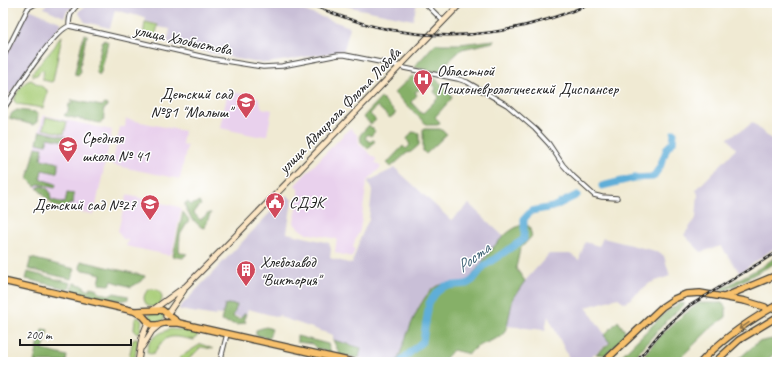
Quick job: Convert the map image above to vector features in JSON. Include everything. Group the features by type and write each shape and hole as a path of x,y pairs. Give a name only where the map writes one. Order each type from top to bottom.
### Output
{"main road":[{"path":"723,298 777,275"},
{"path":"3,281 134,311 162,310 179,323"},
{"path":"745,301 747,288"},
{"path":"604,362 662,307 674,299 691,293 745,301 765,307"},
{"path":"701,362 710,352 728,338 777,305"},
{"path":"147,321 147,314 152,310"},
{"path":"134,311 152,325 179,323 353,362"},
{"path":"161,324 167,314"},
{"path":"715,362 739,340 777,317"}],"street":[{"path":"3,58 28,8 37,3"},
{"path":"3,110 41,55 61,30 69,26 69,14 80,3"},
{"path":"425,3 443,21"},
{"name":"улица Адмирала Флота Лобова","path":"167,314 186,286 461,3"},
{"name":"улица Хлобыстова","path":"69,26 212,59 263,67 282,66 338,55 346,55 463,80 507,104 535,129 549,144 563,165 594,195 617,198"},
{"name":"улица Адмирала Флота Лобова","path":"152,310 186,286"},
{"path":"138,362 142,337 147,321"},
{"path":"140,350 152,331 161,324"},
{"path":"220,362 227,334"}],"shaded area":[{"path":"47,3 78,3 67,11 64,17 44,8"},
{"path":"89,3 282,3 350,27 344,50 268,63 253,62 167,44 170,29 158,27 158,24 145,21 146,18 115,10 110,28 85,22 78,12"},
{"path":"338,3 417,3 413,20 350,7"},
{"path":"29,9 62,23 3,103 3,63"},
{"name":"Детский сад №81 \"Малыш\"","path":"228,91 258,97 262,108 272,110 267,135 257,136 220,128"},
{"name":"Средняя школа № 41","path":"43,115 112,130 94,215 54,206 28,179"},
{"path":"126,119 184,131 182,145 187,146 180,179 112,165 120,127 125,127"},
{"path":"752,122 777,145 777,246 740,273 721,246 701,252 684,235 696,218 698,194 696,190 736,149 728,138 747,127"},
{"path":"350,128 358,136 359,144 377,160 375,162 381,167 367,181 360,230 355,240 353,248 355,249 352,257 336,253 337,239 306,233 295,225 294,222 298,195 298,189 295,185"},
{"path":"395,168 451,220 469,204 503,236 467,283 438,286 421,302 397,362 374,362 359,358 361,348 333,340 333,335 280,317 281,315 278,317 248,309 245,318 222,313 221,315 216,314 216,316 180,310 179,308 287,195 292,200 287,233 329,243 331,249 330,258 352,264 360,239 369,219 372,191 368,181"},
{"name":"Детский сад №27","path":"127,195 179,207 181,210 172,253 168,255 126,246 128,240 123,239 118,231"},
{"path":"603,238 659,252 664,256 670,276 650,283 625,303 618,298 586,307 610,342 584,362 571,362 548,316 545,330 507,326 513,298 525,281 549,254 570,254 579,260 585,242 599,246"}],"green space":[{"path":"145,22 158,25 155,37 143,36"},
{"path":"84,34 89,36 86,37 80,66 81,72 78,76 75,75 75,72"},
{"path":"62,36 53,81 43,80 44,70 33,76 32,73"},
{"path":"104,40 108,42 99,75 96,72 102,42"},
{"path":"494,40 494,42 462,49 437,72 414,67 435,44 460,44"},
{"path":"413,75 417,79 421,79 424,83 428,84 423,80 427,78 435,78 450,92 452,98 435,117 440,122 438,125 427,125 394,93","holes":["432,83 436,88 434,92 439,97 422,114 411,102 417,95 415,92"]},
{"path":"31,80 47,90 43,108 17,104 14,101 20,88"},
{"path":"381,98 396,113 390,118 377,106 370,114 376,120 371,124 363,117"},
{"path":"71,101 102,106 105,104 107,105 103,110 105,115 104,120 100,123 65,116 64,115 68,112 69,104 73,104"},
{"path":"17,110 35,112 38,115 37,122 33,125 9,118 12,113"},
{"path":"46,117 67,122 64,134 43,129"},
{"path":"369,125 375,131 371,136 368,134 365,138 370,142 373,140 375,141 368,149 361,142 360,135"},
{"path":"423,129 440,129 447,134 426,154 423,151"},
{"path":"40,131 71,138 70,142 48,138 46,145 37,143"},
{"path":"412,132 419,133 419,145 391,167 387,163 403,146 406,149 410,145 407,139"},
{"path":"36,147 43,148 41,159 59,163 57,173 42,170 40,179 56,184 55,188 39,184 35,186 28,179"},
{"path":"41,186 49,191 51,200 65,203 67,193 74,194 73,204 69,204 68,209 54,206 37,188"},
{"path":"188,202 191,205 199,202 201,205 193,212 200,220 211,213 204,228 201,227 188,213 185,203"},
{"path":"183,212 189,220 180,235 179,250 181,253 187,254 183,258 173,256"},
{"path":"522,225 529,226 532,236 520,249 516,268 525,281 513,298 504,333 500,337 476,347 469,354 453,350 445,359 445,362 397,362 418,309 430,291 440,285 467,283 499,241 514,228"},
{"path":"777,256 777,262 724,291 721,289 763,266"},
{"path":"31,258 75,269 71,279 28,269"},
{"path":"81,261 145,276 143,280 131,287 112,281 109,285 99,284 101,274 80,269"},
{"path":"28,272 71,283 69,289 26,279"},
{"path":"74,283 84,286 85,289 89,290 91,287 97,289 99,293 111,295 114,293 128,296 128,299 109,299 72,290"},
{"path":"153,289 159,292 162,298 159,304 153,307 147,304 144,298 147,292"},
{"path":"680,303 685,304 657,332 631,362 615,362 666,312"},
{"path":"699,303 722,303 726,308 726,317 712,327 676,362 639,362 652,345 667,330"},
{"path":"225,305 237,305 233,317 240,319 245,313 244,319 246,322 238,325 221,321"},
{"path":"157,311 164,313 164,319 153,323 149,320 149,315 152,312"},
{"path":"138,317 142,321 140,332 137,333 134,330 135,319"},
{"path":"618,321 625,331 625,336 605,355 596,354 610,343 604,335"},
{"path":"266,327 272,329 269,338 256,335 256,330"},
{"path":"42,329 48,330 43,350 67,356 66,362 34,362"},
{"path":"171,329 190,331 198,335 194,340 171,337 163,342 154,353 150,354 147,352 149,343 155,337"},
{"path":"297,336 328,344 331,352 317,349 312,344 297,342"},
{"path":"135,338 138,340 134,362 128,362 133,340"},
{"path":"777,338 777,351 765,362 735,362 758,342"},
{"path":"333,340 361,348 359,358 340,355"},
{"path":"201,344 213,349 201,347 186,362 179,362 180,357"}],"waterway":[{"name":"Роста","path":"602,186 634,178 653,177 660,167 667,148 673,142 674,133"},
{"name":"Роста","path":"402,360 423,341 429,303 436,293 445,286 467,284 473,280 484,266 524,239 524,219 531,211 553,207 577,195"}],"tunnel":[{"path":"767,308 777,312"}],"railway":[{"path":"306,3 346,18 377,27 414,33 440,35 466,35 517,27 568,13 593,3"},
{"path":"636,362 660,333 689,306 777,252"}],"place":[{"name":"Областной Психоневрологический Диспансер","path":"423,96"},
{"name":"Детский сад №81 \"Малыш\"","path":"246,119"},
{"name":"Средняя школа № 41","path":"68,163"},
{"name":"СДЭК","path":"275,219"},
{"name":"Детский сад №27","path":"150,221"},
{"name":"Хлебозавод \"Виктория\"","path":"246,287"}]}
